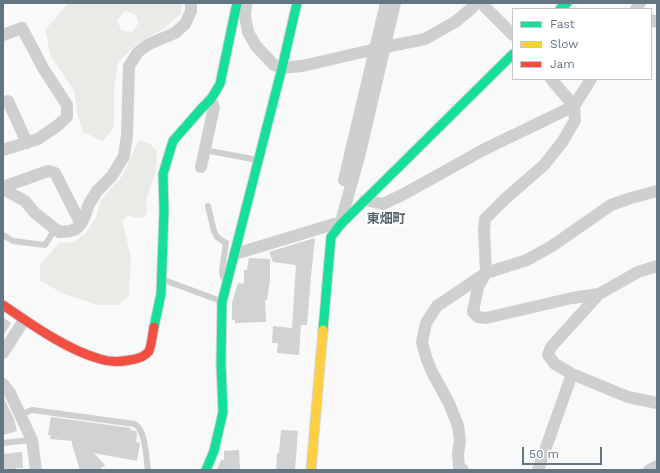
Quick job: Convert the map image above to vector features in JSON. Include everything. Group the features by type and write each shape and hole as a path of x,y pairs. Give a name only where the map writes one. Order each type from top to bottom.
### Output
{"street":[{"path":"3,188 24,201 35,213 59,232 76,229 81,224 89,204 97,192 112,176 124,156 127,135 129,66 138,52 149,44 175,33 185,24 191,11 191,3"},
{"path":"3,305 24,320 73,348 101,359 117,361 134,360 143,356 149,351 161,294 164,210 163,174 174,141 210,100 220,84 237,3"},
{"path":"246,3 245,16 248,32 256,46 274,65 282,68 302,66 425,39 455,22 472,8 474,3"},
{"path":"206,470 214,451 223,412 221,363 222,302 259,160 297,3"},
{"path":"311,470 331,237 337,224 360,153 380,48 386,3"},
{"path":"380,48 395,3"},
{"path":"481,3 512,34"},
{"path":"3,35 22,28 67,105 67,116 57,126 38,139 3,150"},
{"path":"235,254 337,224 365,200 512,55"},
{"path":"552,80 574,106 575,120 563,141 544,165 505,199 485,219 484,230 486,273 478,287 473,312 478,317 486,318 572,298 600,294"},
{"path":"365,200 383,204 483,150 574,106 590,80"},
{"path":"201,167 214,106 210,100"},
{"path":"8,101 27,143"},
{"path":"3,188 48,172 55,173 81,224"},
{"path":"463,470 459,467 458,453 460,441 458,426 449,404 426,358 422,342 426,323 437,306 486,273 527,260 552,246 610,205 657,192"},
{"path":"657,266 638,272 600,294 551,347 548,355 555,364 572,374 628,397 657,403"},
{"path":"3,353 24,320"},
{"path":"538,470 572,374"},
{"path":"3,384 10,393 32,440 36,470"},
{"path":"649,470 657,466"}],"lane":[{"path":"204,150 259,160"},
{"path":"208,206 214,231 217,237 226,243 222,270 226,288"},
{"path":"3,235 13,241 45,244 55,229"},
{"path":"162,280 222,302"},
{"path":"20,415 32,410 135,424 139,427 143,437 148,470"},
{"path":"3,443 32,440"}],"shaded area":[{"path":"71,3 182,3 181,14 164,28 137,44 118,62 114,89 114,127 103,141 83,132 77,111 74,90 51,57 45,30 66,6","holes":["125,11 136,15 138,24 132,32 121,30 117,20"]},
{"path":"139,140 150,144 157,151 156,171 146,200 147,211 145,217 136,218 128,215 122,221 131,257 129,296 118,305 98,305 64,294 40,281 40,265 59,243 74,242 86,233 96,217 101,200 122,176"}],"building":[{"path":"315,238 307,325 301,325 299,355 277,353 278,343 272,343 273,326 292,328 296,265 273,262 269,252"},
{"path":"249,258 270,259 270,280 267,300 265,300 266,322 235,323 235,320 232,320 232,303 238,283 244,284 244,270 247,270"},
{"path":"3,317 11,323 3,336"},
{"path":"3,396 14,419 17,431 3,435"},
{"path":"51,417 131,428 130,430 136,431 136,442 140,443 137,461 94,453 105,465 99,470 80,470 72,441 50,439 51,435 48,435"},
{"path":"281,430 298,431 295,470 276,470"},
{"path":"239,450 240,470 217,470 221,460 224,460 224,451"},
{"path":"22,452 23,468 16,468 16,470 3,470 3,454"}],"traffic: fast":[{"path":"154,327 161,294 164,211 163,174 173,141 211,99 220,84 237,3"},
{"path":"206,470 214,451 223,412 221,363 222,302 282,68 297,3"},
{"path":"561,8 567,3"},
{"path":"323,330 331,237 340,225 512,55"}],"traffic: slow":[{"path":"311,470 323,330"}],"traffic: jam":[{"path":"3,305 62,343 88,355 107,361 126,361 145,355 150,349 154,327"}],"district":[{"name":"東畑町","path":"386,219"}]}
